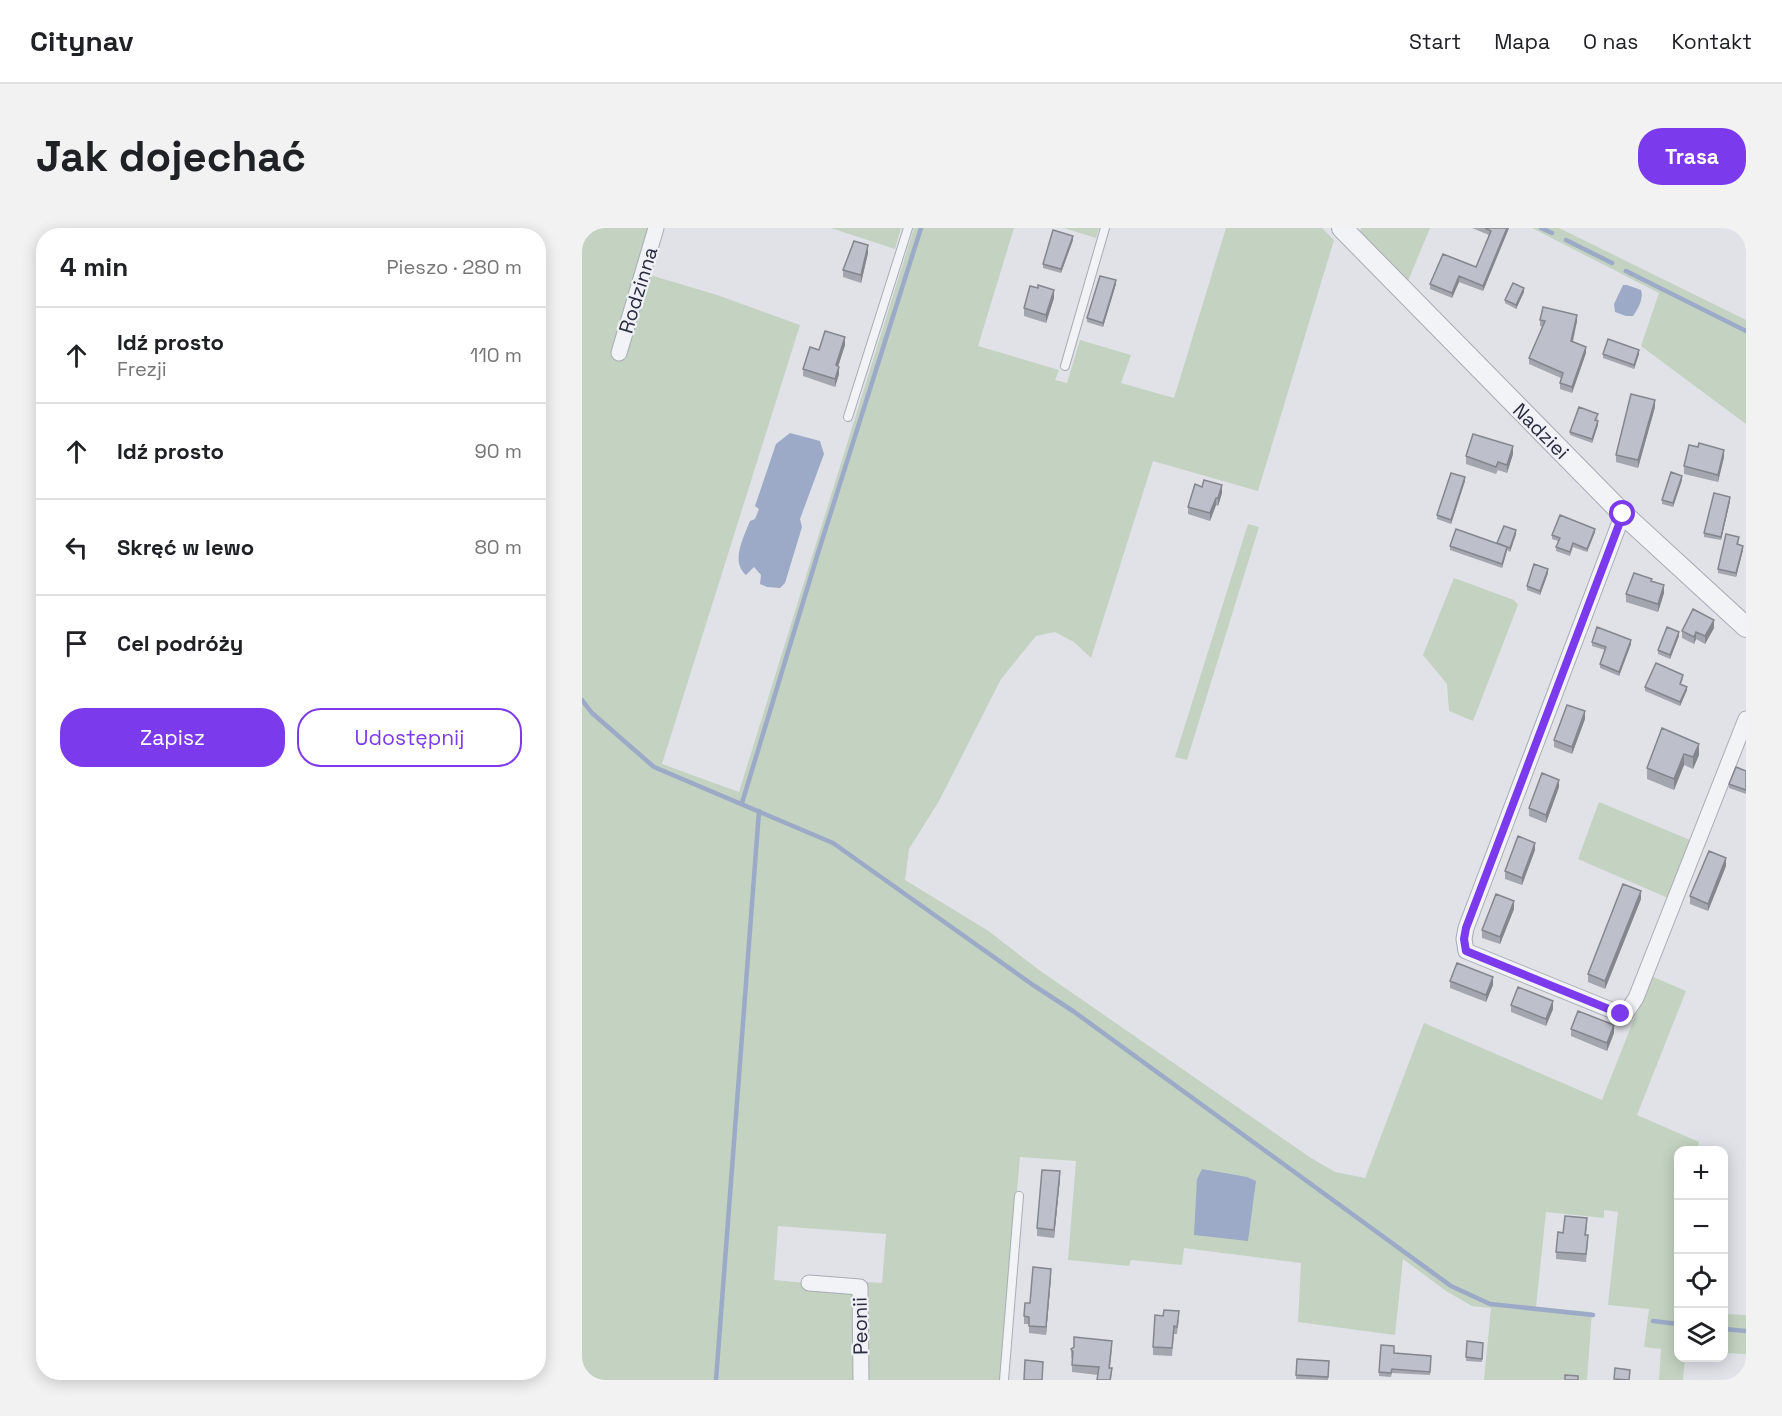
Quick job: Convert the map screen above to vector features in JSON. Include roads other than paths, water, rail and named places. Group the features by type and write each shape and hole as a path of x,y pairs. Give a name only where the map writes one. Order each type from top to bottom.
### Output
{"street":[{"name":"Rodzinna","path":"619,353 656,228"},
{"name":"Nadziei","path":"1342,228 1623,514 1746,627"},
{"path":"1623,514 1466,928 1464,939 1466,951 1621,1014 1626,1013 1636,998 1746,718"},
{"name":"Peonii","path":"809,1283 860,1287 861,1380"}],"lane":[{"path":"848,417 908,228"},
{"path":"1065,366 1105,228"},
{"path":"1004,1380 1020,1196"}],"water":[{"path":"1623,285 1641,290 1642,293 1639,307 1633,316 1615,312 1614,304"},
{"path":"790,433 820,441 824,454 800,519 802,527 785,583 780,588 767,587 760,584 761,575 754,567 746,575 741,569 740,549 750,521 755,519 759,509 755,506 776,444"},
{"path":"1202,1169 1247,1177 1256,1181 1248,1241 1194,1235 1197,1179"}],"waterway":[{"path":"742,803 921,228"},
{"path":"1541,228 1552,233"},
{"path":"1566,240 1612,263"},
{"path":"1626,271 1746,331"},
{"path":"582,700 592,713 654,767 833,843 1073,1011 1451,1286 1490,1304 1593,1315"},
{"path":"716,1380 759,811"},
{"path":"1653,1321 1674,1324"},
{"path":"1728,1329 1746,1331"}]}
